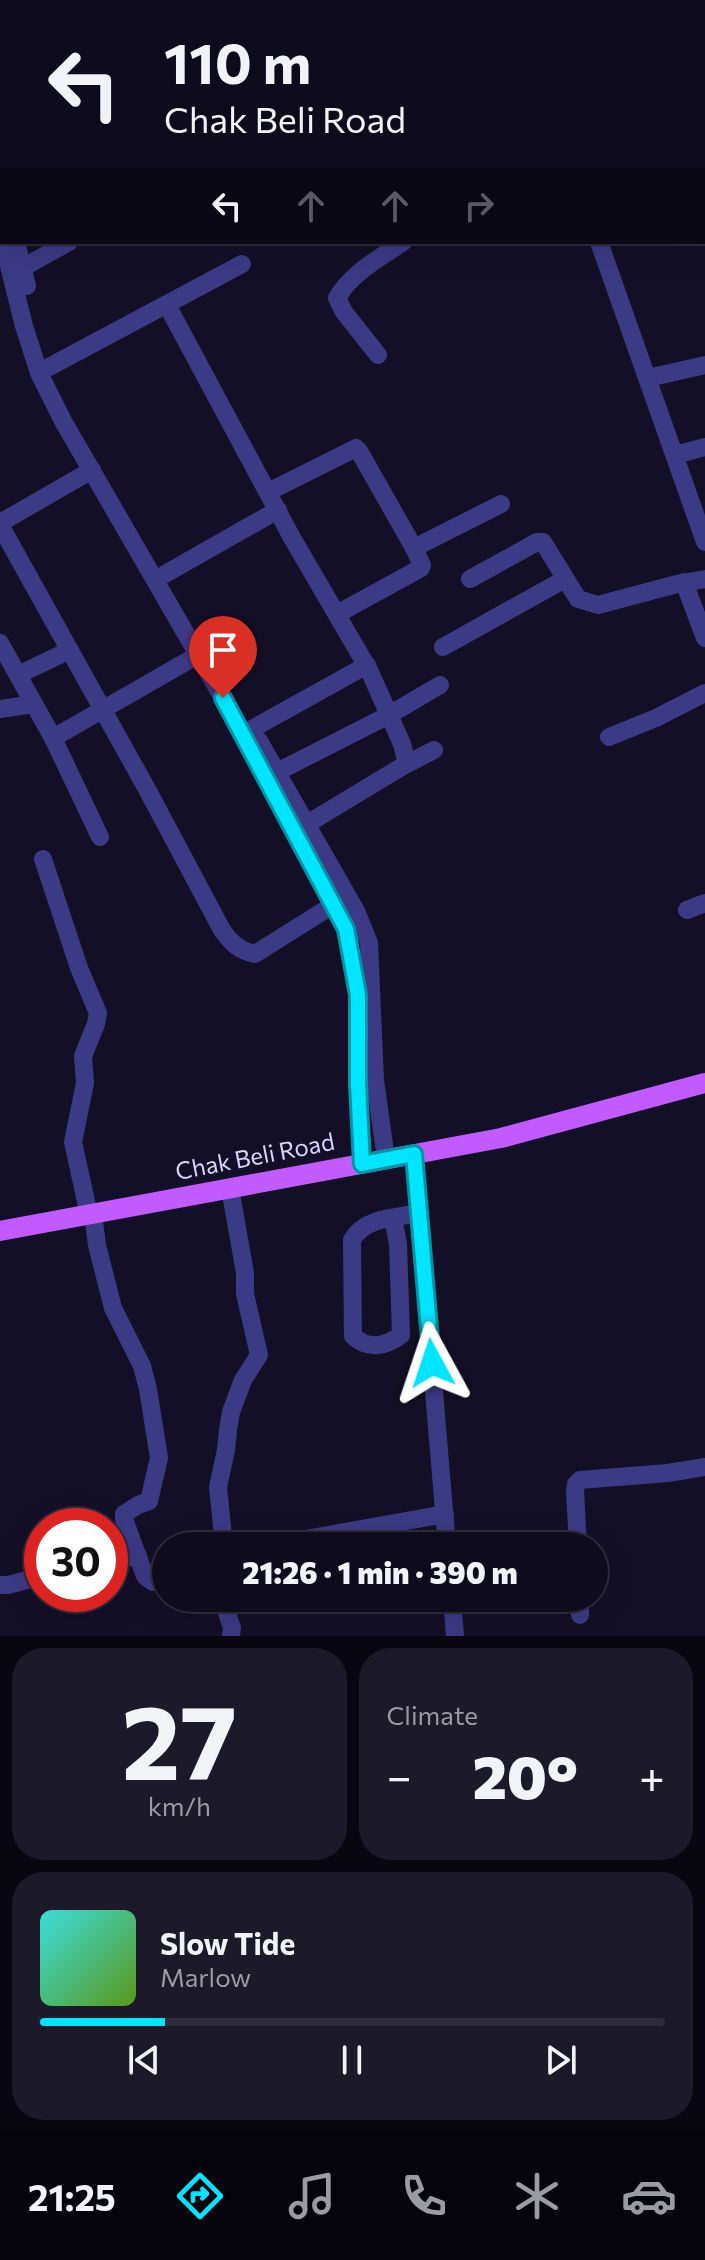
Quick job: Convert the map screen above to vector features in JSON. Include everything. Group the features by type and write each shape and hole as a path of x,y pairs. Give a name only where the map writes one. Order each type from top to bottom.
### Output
{"main road":[{"name":"Chak Beli Road","path":"0,1231 501,1138 705,1083"}],"street":[{"path":"4,244 17,271 49,367 116,492 165,574 198,655 346,929 358,995 357,1070 362,1164"},
{"path":"16,244 19,304 39,373 92,470 277,772 356,911 369,943 375,1080 386,1159"},
{"path":"17,271 65,244"},
{"path":"378,355 344,312 337,298 352,278 400,244"},
{"path":"600,244 705,542"},
{"path":"49,367 242,264"},
{"path":"0,309 19,304"},
{"path":"167,305 268,492 367,665 402,744 406,760 403,766"},
{"path":"648,378 705,365"},
{"path":"675,455 705,447"},
{"path":"268,492 356,448 414,548 421,568 337,614"},
{"path":"92,470 0,524 222,930 231,943 255,954 333,905"},
{"path":"414,548 501,504"},
{"path":"165,574 278,510"},
{"path":"470,579 537,542 543,542 578,599 598,605 705,579"},
{"path":"443,647 565,579"},
{"path":"684,582 705,638"},
{"path":"0,643 53,738 100,837"},
{"path":"18,675 70,650"},
{"path":"53,738 198,655"},
{"path":"252,729 367,665"},
{"path":"277,772 389,715 440,685"},
{"path":"609,737 705,693"},
{"path":"0,709 34,704"},
{"path":"307,824 434,750"},
{"path":"43,859 79,968 98,1013 83,1056 85,1083 73,1142 113,1308 142,1366 148,1389 159,1458 149,1501 124,1514 145,1576 152,1581"},
{"path":"414,1154 446,1532"},
{"path":"223,1532 218,1487 231,1412 243,1380 259,1355 245,1294 245,1273 230,1188"},
{"path":"393,1218 398,1244 401,1335 393,1341 368,1346 353,1336 352,1240 365,1225 393,1218 419,1213"},
{"path":"577,1532 575,1491 580,1480 705,1467"},
{"path":"345,1532 445,1514"},
{"path":"128,1557 138,1556"},
{"path":"0,1585 24,1581"},
{"path":"227,1612 232,1628 231,1636"},
{"path":"453,1612 455,1636"}],"route":[{"path":"223,698 346,929 358,995 362,1164 414,1154 432,1363"}]}
